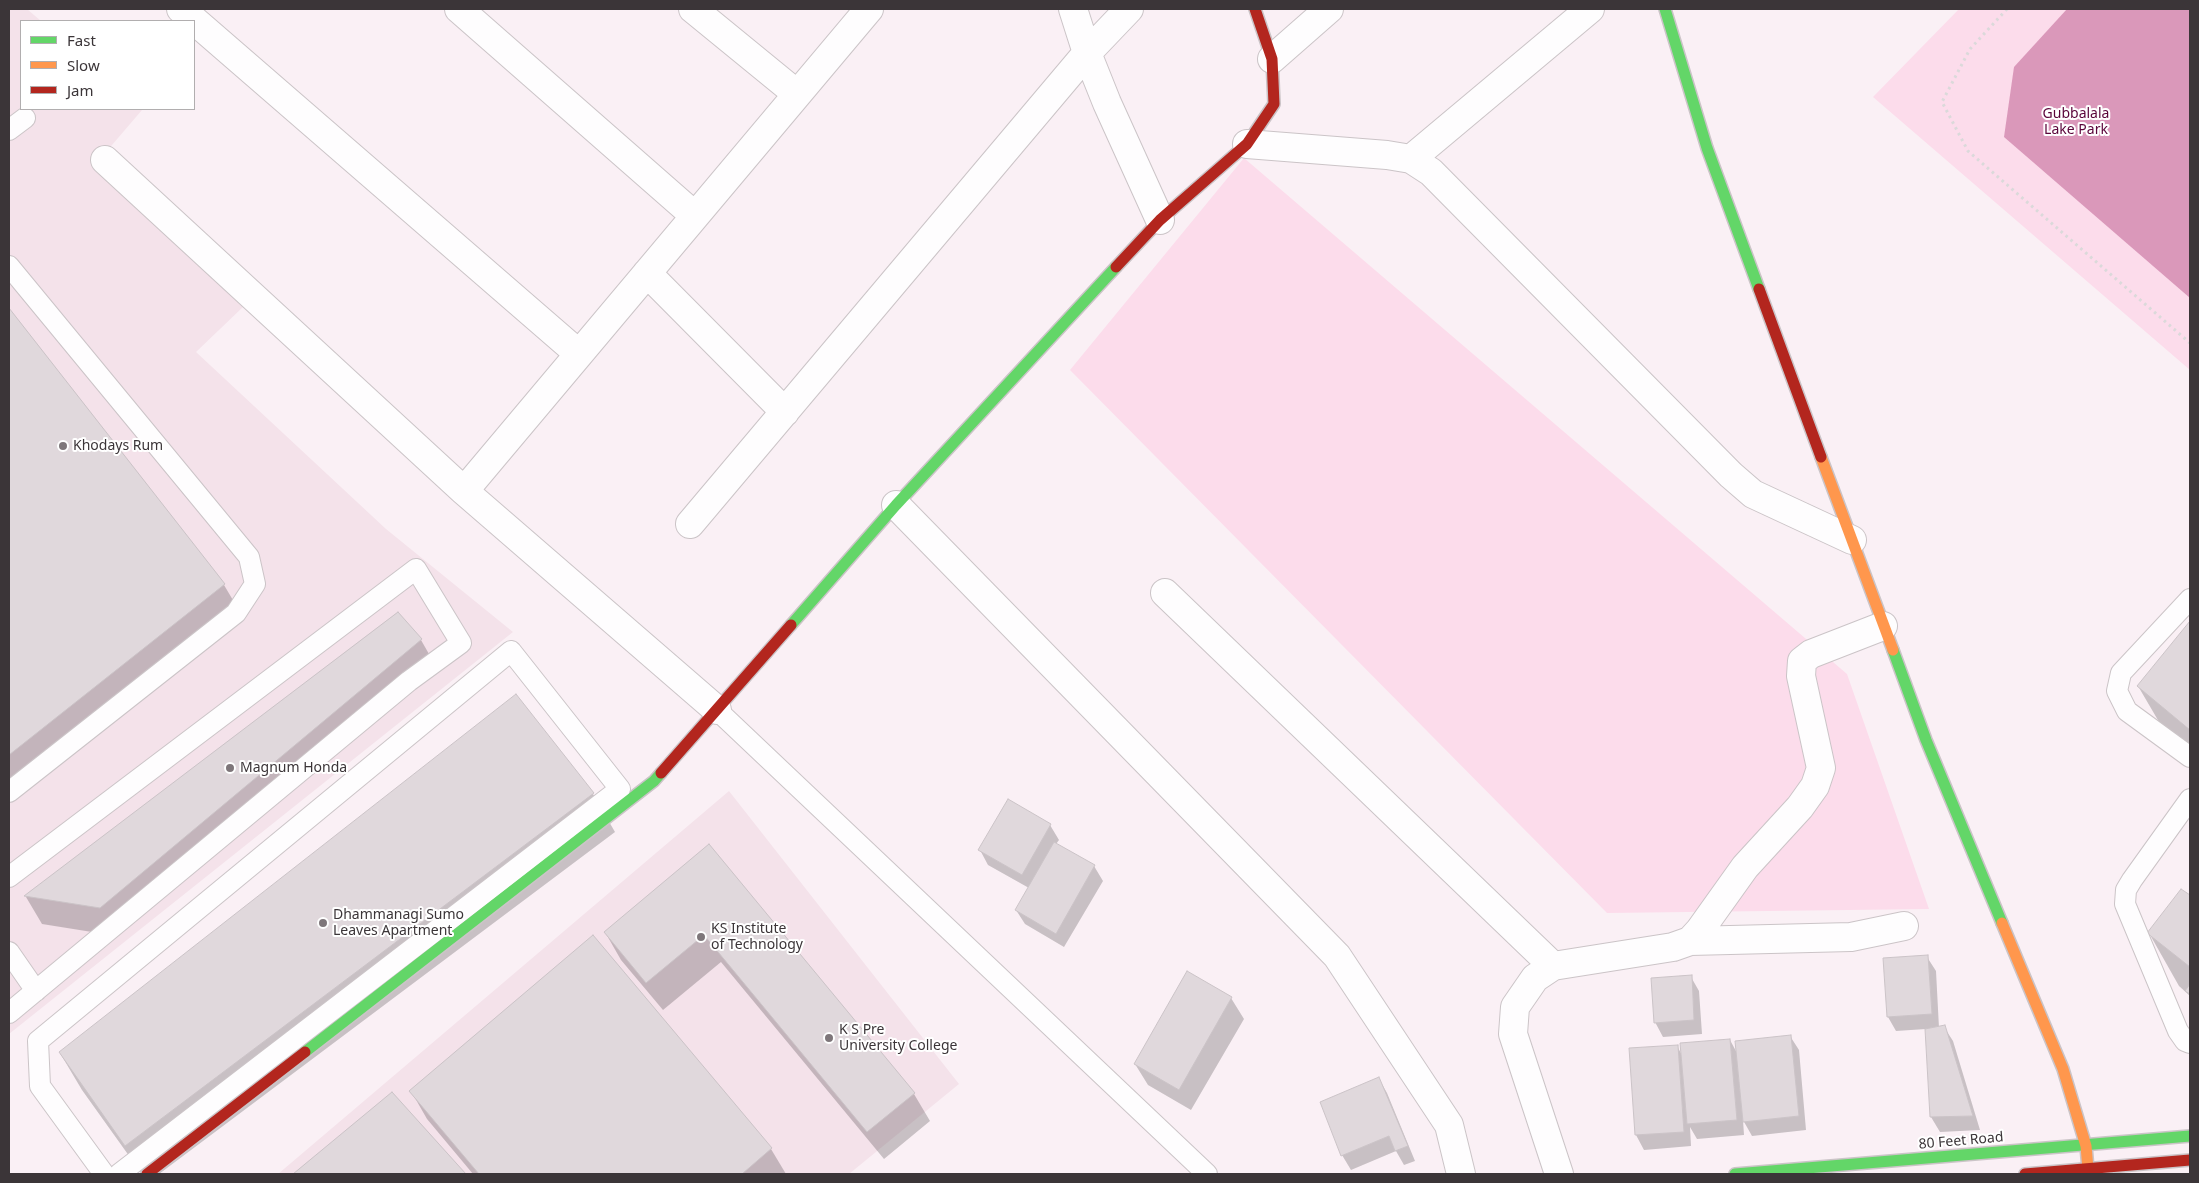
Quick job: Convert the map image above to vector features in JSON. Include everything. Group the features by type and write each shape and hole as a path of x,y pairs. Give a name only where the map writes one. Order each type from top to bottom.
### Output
{"street":[{"path":"181,9 194,20"},
{"path":"459,9 695,216"},
{"path":"693,9 797,94"},
{"path":"464,491 869,9"},
{"path":"1073,9 1087,53 1107,103 1160,220"},
{"path":"690,524 1087,53 1129,9"},
{"path":"147,1174 654,781 896,505 1160,220 1247,144 1274,104 1272,59 1255,9"},
{"path":"1272,59 1329,9"},
{"path":"1411,159 1590,9"},
{"path":"1665,9 1707,148 1883,626 1926,740 2063,1068 2086,1146 2088,1169"},
{"path":"195,21 579,354"},
{"path":"1247,144 1388,155 1411,159 1431,172 1731,475 1753,494 1852,540"},
{"path":"106,160 464,491 717,710"},
{"path":"647,273 785,412"},
{"path":"896,505 1337,956 1449,1125 1461,1174"},
{"path":"1165,593 1553,966"},
{"path":"1690,941 1745,867 1800,807 1815,786 1821,768 1801,676 1802,661 1811,654 1883,626"},
{"path":"1558,1174 1513,1034 1514,1007 1535,978 1553,966 1673,947 1690,941 1851,937 1904,926"},
{"name":"80 Feet Road","path":"1735,1174 2190,1136"},
{"path":"2025,1174 2088,1169 2117,1170 2190,1160"}],"lane":[{"path":"9,130 25,118"},
{"path":"9,266 249,557 255,584 236,612 9,792"},
{"path":"9,877 416,569 461,643 409,681 9,1013"},
{"path":"2190,599 2121,673 2117,691 2127,711 2190,757"},
{"path":"104,1174 40,1086 38,1041 510,651 620,789 119,1174"},
{"path":"717,710 1207,1174"},
{"path":"2190,800 2132,880 2126,890 2125,904 2178,1031 2190,1043"},
{"path":"9,952 36,991"}],"path":[{"path":"2007,9 1970,48 1942,102 1968,151 2190,343"}],"shaded area":[{"path":"9,9 27,9 40,20 20,20 20,110 142,110 94,166 243,307 196,352 386,529 513,632 9,1034"},
{"path":"2067,9 2190,9 2190,298 2004,137 2014,67"},
{"name":"KS Institute of Technology","path":"729,791 959,1084 849,1174 278,1174"}],"green space":[{"name":"Gubbalala Lake Park","path":"1959,9 2190,9 2190,370 1873,97"},
{"path":"1244,158 1847,674 1929,909 1607,913 1070,370"}],"building":[{"name":"Khodays Rum","path":"9,308 225,584 9,755"},
{"name":"Magnum Honda","path":"398,612 422,639 100,908 24,896"},
{"path":"2190,621 2190,730 2137,686"},
{"name":"Dhammanagi Sumo Leaves Apartment","path":"516,694 594,793 125,1146 59,1052"},
{"path":"1008,799 1051,824 1022,875 978,850"},
{"path":"1054,842 1095,865 1056,934 1015,910"},
{"name":"K S Pre University College","path":"709,844 915,1093 867,1132 704,935 646,983 604,932"},
{"path":"2181,889 2190,895 2190,967 2147,933"},
{"path":"593,935 772,1148 742,1174 479,1174 409,1091"},
{"path":"1928,955 1932,1014 1887,1017 1883,958"},
{"path":"1187,971 1232,997 1179,1090 1134,1064"},
{"path":"1692,975 1694,1020 1654,1023 1651,978"},
{"path":"2190,984 2190,994 2185,991"},
{"path":"1945,1025 1973,1116 1930,1117 1925,1029"},
{"path":"1791,1035 1799,1116 1743,1122 1735,1041"},
{"path":"1730,1039 1737,1120 1687,1124 1680,1043"},
{"path":"1678,1045 1684,1132 1635,1135 1629,1048"},
{"path":"1379,1077 1408,1146 1395,1151 1389,1136 1341,1156 1320,1102"},
{"path":"392,1092 466,1174 293,1174"}],"traffic: fast":[{"path":"1665,9 1707,148 1759,289"},
{"path":"791,625 896,505 1116,267"},
{"path":"1893,650 1926,740 2002,923"},
{"path":"305,1052 654,781 661,773"},
{"path":"1735,1174 2190,1136"}],"traffic: slow":[{"path":"1821,457 1893,650"},
{"path":"2002,923 2063,1069 2086,1146 2088,1169"}],"traffic: jam":[{"path":"1116,267 1160,220 1247,144 1274,104 1272,59 1255,9"},
{"path":"1759,289 1821,457"},
{"path":"661,773 791,625"},
{"path":"147,1174 305,1052"},
{"path":"2025,1174 2190,1160"}],"place":[{"name":"Khodays Rum","path":"63,446"},
{"name":"Magnum Honda","path":"230,768"},
{"name":"Dhammanagi Sumo Leaves Apartment","path":"323,923"},
{"name":"KS Institute of Technology","path":"701,937"},
{"name":"K S Pre University College","path":"829,1038"}]}
